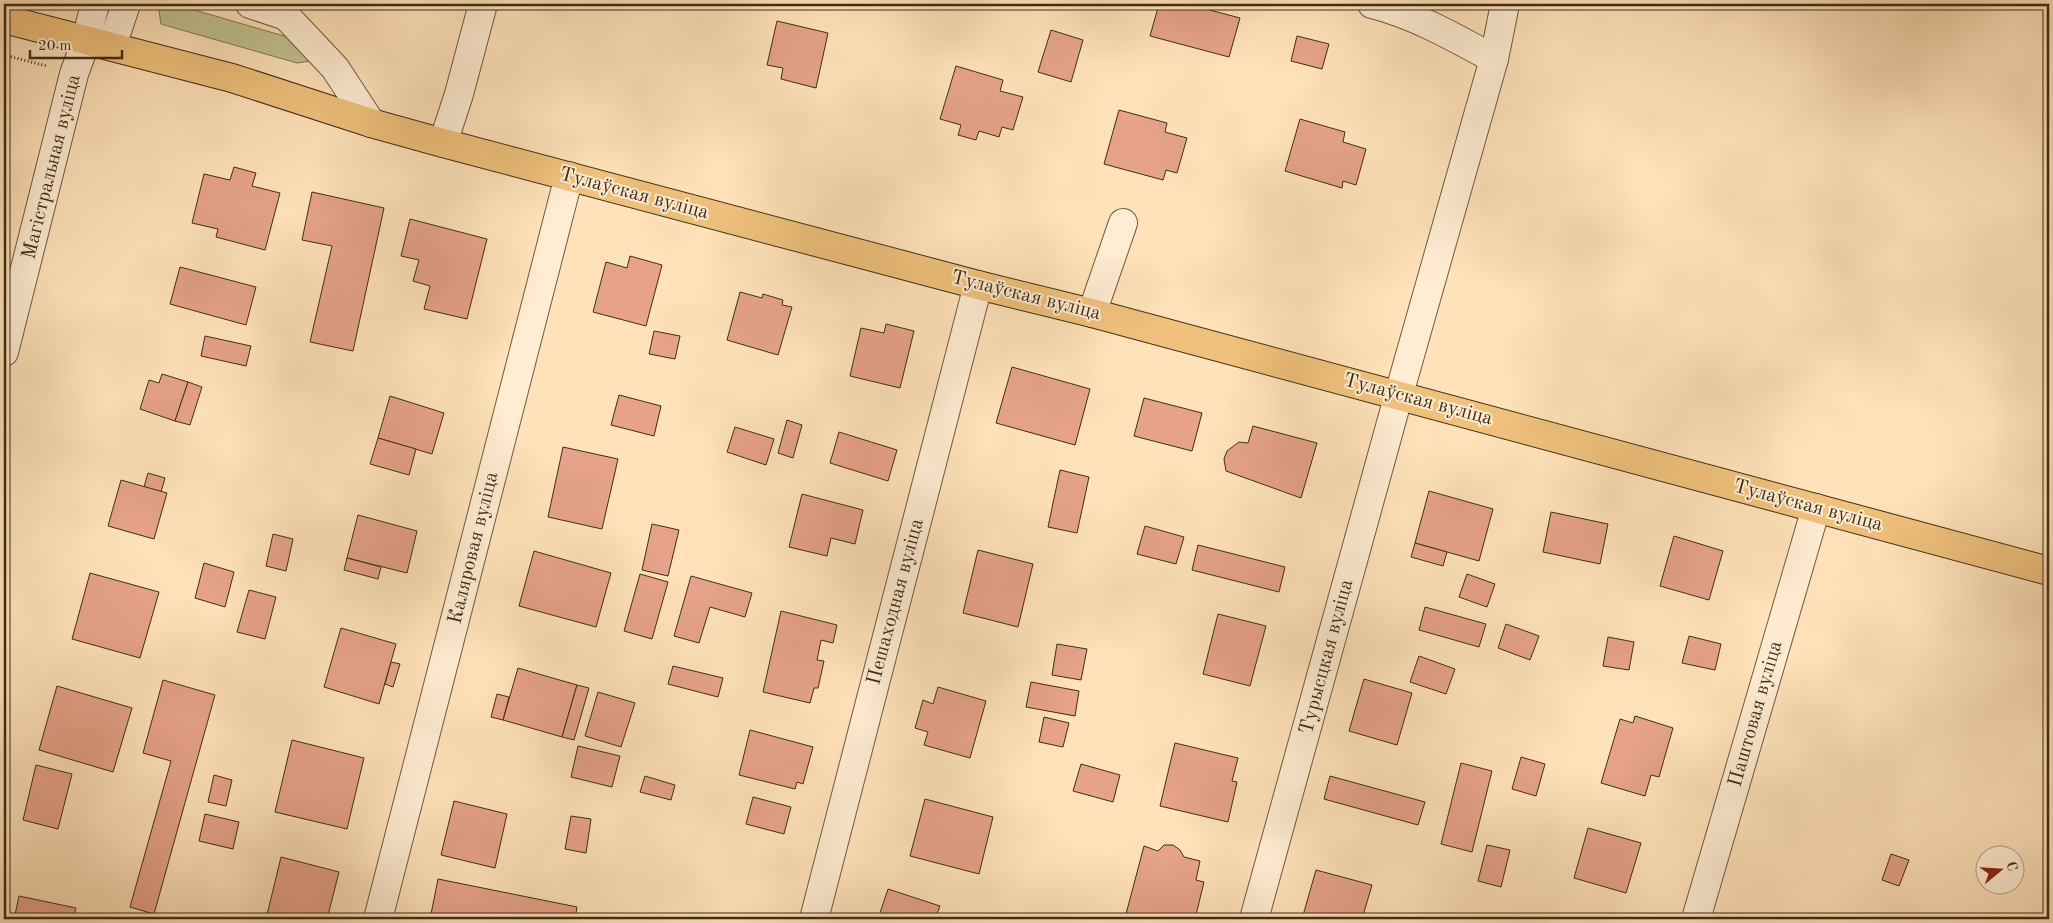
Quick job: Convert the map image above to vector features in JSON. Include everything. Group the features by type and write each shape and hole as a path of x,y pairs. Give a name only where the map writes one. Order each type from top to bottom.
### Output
{"main road":[{"name":"Тулаўская вуліца","path":"4,19 232,78 370,123 443,143 1399,394 2049,571"}],"street":[{"name":"Магістральная вуліца","path":"4,352 74,74 86,41 95,4"},
{"path":"112,46 126,4"},
{"path":"250,4 286,16 335,68 370,123"},
{"path":"443,143 483,4"},
{"path":"1372,4 1439,28 1494,59"},
{"name":"Турысцкая вуліца","path":"1254,919 1494,59 1505,4"},
{"name":"Каляровая вуліца","path":"378,919 569,176"},
{"path":"1092,313 1123,223"},
{"name":"Пешаходная вуліца","path":"814,919 978,284"},
{"name":"Паштовая вуліца","path":"1696,919 1816,508"}],"path":[{"path":"4,55 74,74"}],"green space":[{"path":"165,4 174,4 301,41 311,61 297,63 161,24 159,11"}],"building":[{"path":"1159,4 1187,4 1240,18 1229,57 1150,36"},
{"path":"777,21 828,33 816,88 781,79 783,68 767,65"},
{"path":"1051,30 1083,40 1071,82 1038,72"},
{"path":"1297,36 1329,44 1322,69 1291,61"},
{"path":"956,66 1003,80 1000,91 1023,97 1013,130 1002,127 999,137 979,131 976,140 958,135 961,125 940,119"},
{"path":"1119,110 1167,123 1165,132 1187,138 1177,173 1166,170 1163,180 1104,164"},
{"path":"1300,119 1345,132 1343,142 1366,149 1356,185 1343,181 1342,188 1285,171"},
{"path":"234,167 256,173 252,186 280,193 265,250 216,237 218,229 192,223 204,174 230,180"},
{"path":"312,192 384,208 353,351 310,342 332,246 302,240"},
{"path":"410,219 487,239 467,319 424,309 430,286 413,281 419,260 401,256"},
{"path":"630,256 662,265 646,326 593,312 606,262 627,268"},
{"path":"180,267 256,287 246,325 170,304"},
{"path":"740,292 762,298 763,294 783,300 782,305 792,307 778,355 727,340"},
{"path":"886,324 914,331 900,388 850,376 861,328 884,333"},
{"path":"654,331 680,336 675,359 649,354"},
{"path":"205,336 251,346 246,366 201,356"},
{"path":"1012,367 1090,389 1075,445 996,423"},
{"path":"162,374 188,382 175,421 140,409 149,380 159,383"},
{"path":"188,382 202,387 190,425 175,421"},
{"path":"619,395 661,406 654,436 611,425"},
{"path":"390,396 444,413 432,454 378,438"},
{"path":"1144,398 1202,413 1192,451 1134,436"},
{"path":"787,420 802,425 793,458 778,453"},
{"path":"1253,426 1317,443 1301,498 1226,471 1224,459 1227,451 1239,442 1248,443"},
{"path":"735,427 774,439 766,465 727,452"},
{"path":"839,432 897,450 888,481 830,463"},
{"path":"378,438 416,449 409,475 370,464"},
{"path":"563,447 618,459 602,529 548,517"},
{"path":"1060,470 1089,477 1077,533 1048,527"},
{"path":"148,473 165,478 161,492 144,487"},
{"path":"121,480 167,493 154,539 108,526"},
{"path":"1429,491 1493,509 1479,561 1415,543"},
{"path":"802,494 863,510 855,544 831,538 827,556 789,547"},
{"path":"1551,512 1608,524 1600,564 1543,552"},
{"path":"358,515 417,531 407,573 347,558"},
{"path":"652,524 679,530 668,576 642,570"},
{"path":"1145,526 1184,537 1176,564 1137,554"},
{"path":"273,534 293,539 286,571 266,566"},
{"path":"1674,536 1723,551 1709,600 1660,586"},
{"path":"1415,543 1447,552 1443,566 1411,557"},
{"path":"1198,545 1285,567 1279,592 1192,570"},
{"path":"978,550 1033,564 1018,627 963,613"},
{"path":"534,551 611,573 596,627 519,606"},
{"path":"347,558 381,567 378,579 344,570"},
{"path":"204,563 234,572 225,607 195,598"},
{"path":"90,573 159,592 140,658 72,639"},
{"path":"640,574 668,582 652,639 624,631"},
{"path":"1467,574 1495,584 1487,607 1459,597"},
{"path":"691,576 752,593 745,617 710,607 699,643 674,636"},
{"path":"249,590 276,597 265,639 237,632"},
{"path":"1425,607 1486,624 1479,647 1419,630"},
{"path":"781,611 837,625 833,643 821,640 817,660 824,661 818,688 814,688 810,703 763,692"},
{"path":"1218,614 1266,626 1250,686 1203,674"},
{"path":"1506,624 1539,636 1530,660 1498,648"},
{"path":"341,628 396,644 379,704 324,687"},
{"path":"1689,636 1721,644 1715,670 1682,663"},
{"path":"1608,637 1634,642 1629,670 1603,666"},
{"path":"1057,644 1087,649 1081,680 1052,675"},
{"path":"1419,656 1455,669 1446,694 1410,682"},
{"path":"391,662 400,664 393,687 385,684"},
{"path":"673,666 723,678 718,697 668,684"},
{"path":"518,668 577,685 562,737 503,720"},
{"path":"1364,679 1412,693 1397,745 1349,731"},
{"path":"163,680 215,695 154,914 130,907 171,761 143,753"},
{"path":"1031,682 1079,691 1075,716 1026,707"},
{"path":"577,685 589,688 574,740 562,737"},
{"path":"57,686 132,708 113,772 39,750"},
{"path":"938,687 986,701 970,758 924,745 928,732 915,728 923,700 933,704"},
{"path":"598,692 635,703 621,747 585,736"},
{"path":"497,694 509,697 503,720 491,717"},
{"path":"1635,716 1673,728 1659,777 1651,775 1645,796 1601,783 1620,719 1633,723"},
{"path":"1044,717 1069,723 1063,747 1039,742"},
{"path":"750,730 813,747 803,784 797,782 795,789 739,775"},
{"path":"292,740 364,758 347,829 275,812"},
{"path":"1175,743 1238,758 1232,781 1237,782 1228,822 1160,806"},
{"path":"578,746 620,756 612,787 571,777"},
{"path":"1521,757 1545,764 1536,796 1512,789"},
{"path":"1461,763 1492,771 1472,852 1441,844"},
{"path":"1081,764 1120,775 1113,802 1073,791"},
{"path":"36,765 72,774 58,829 23,820"},
{"path":"214,775 232,780 226,806 208,802"},
{"path":"645,776 675,785 671,800 640,792"},
{"path":"1330,776 1425,802 1418,825 1324,799"},
{"path":"753,797 791,807 784,834 746,824"},
{"path":"925,799 993,817 979,874 910,856"},
{"path":"454,801 507,814 495,868 441,855"},
{"path":"205,814 239,822 233,849 199,841"},
{"path":"571,816 591,819 586,853 565,849"},
{"path":"1588,828 1641,843 1626,893 1574,878"},
{"path":"1164,845 1173,845 1180,850 1184,857 1200,861 1196,880 1204,882 1195,919 1147,919 1126,914 1144,846 1158,851"},
{"path":"1487,845 1510,850 1501,887 1478,881"},
{"path":"1891,854 1909,860 1899,886 1882,880"},
{"path":"281,857 339,872 327,919 266,919"},
{"path":"1316,870 1372,885 1362,919 1302,919"},
{"path":"438,879 577,907 575,919 430,919"},
{"path":"888,889 940,906 935,919 878,919"},
{"path":"19,896 76,908 73,919 4,919 4,912 15,915"},
{"path":"1425,913 1444,919 1423,919"},
{"path":"1046,914 1067,919 1045,919"}]}
